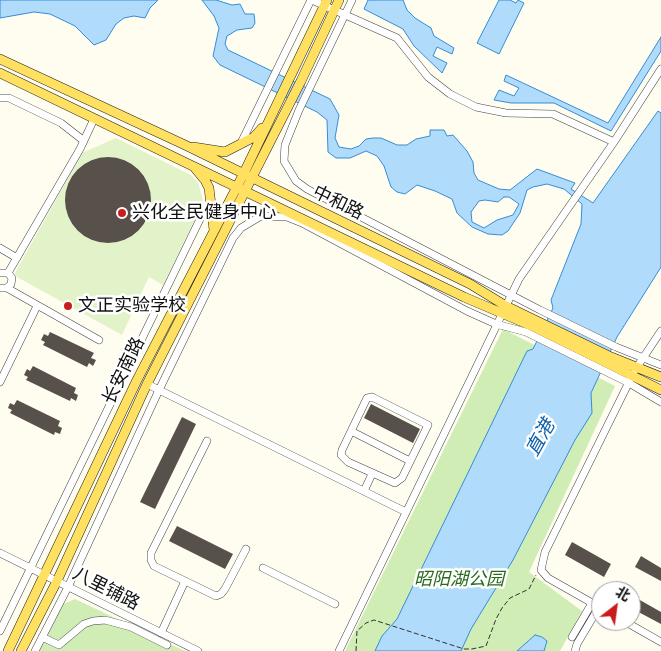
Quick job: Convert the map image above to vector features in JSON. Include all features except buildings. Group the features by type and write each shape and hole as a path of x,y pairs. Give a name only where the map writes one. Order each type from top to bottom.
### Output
{"main road":[{"name":"长安南路","path":"21,651 57,581 241,188 301,81 339,0"},
{"name":"长安南路","path":"247,177 270,119 325,3"},
{"name":"中和路","path":"0,59 185,145 247,177 470,284 531,326 661,390"},
{"name":"中和路","path":"0,73 464,297 504,309"},
{"path":"185,145 225,152 254,137 270,119"},
{"path":"189,163 199,171 208,188 214,231"},
{"name":"长安南路","path":"8,651 46,575 137,380 214,231 241,188"},
{"name":"中和路","path":"633,375 661,378"}],"street":[{"path":"240,144 276,68 312,0 325,3 345,15 398,38 428,77 450,94 476,107 506,114 553,114 614,142"},
{"path":"352,0 287,138 284,161 296,181 307,189 511,293 540,310 616,347 661,365"},
{"path":"339,651 511,293 614,142 661,69"},
{"path":"0,98 9,98 60,123 84,141"},
{"path":"8,273 84,141 94,119"},
{"path":"0,631 202,216"},
{"path":"35,651 68,587 159,390 233,238 241,228 261,216 287,217 302,223 467,311 496,324 531,326"},
{"path":"0,248 17,258"},
{"path":"0,273 8,273"},
{"path":"8,273 12,281 4,288 100,340"},
{"path":"0,382 37,306"},
{"path":"591,603 548,578 540,570 545,552 633,375 661,331"},
{"path":"633,375 661,402"},
{"path":"148,384 406,512"},
{"path":"372,397 428,425 410,461 402,478 395,483 348,462 341,455 367,398 372,397"},
{"path":"351,431 410,461"},
{"path":"207,441 151,553 154,566 216,596 221,594 246,548"},
{"path":"364,491 372,474"},
{"name":"八里铺路","path":"0,553 198,651"},
{"path":"263,568 335,604"},
{"path":"161,633 185,581"},
{"path":"572,637 591,613"},
{"path":"118,632 126,616"},
{"path":"575,651 591,617"},
{"path":"42,637 59,645 78,628 93,621 105,620 122,624 167,645"},
{"path":"641,631 661,642"}],"path":[{"path":"356,651 355,638 361,626 374,620 389,623 464,649 486,646 502,608 510,598 529,588 540,570"}],"green space":[{"name":"兴化全民健身中心","path":"116,138 191,175 198,182 203,200 163,285 149,277 122,335 17,277 15,273 82,153"},
{"name":"昭阳湖公园","path":"503,329 615,386 529,572 582,611 560,651 345,651"},
{"path":"75,599 185,651 39,651 61,605"}],"water":[{"path":"0,0 158,0 150,8 145,18 134,16 124,18 116,24 106,40 94,45 75,26 50,14 34,12 0,18"},
{"name":"直港","path":"202,0 216,0 232,5 240,4 245,14 254,14 255,23 252,28 237,30 227,36 225,44 228,50 330,99 339,115 335,138 339,147 351,149 359,146 366,139 373,138 381,138 397,145 407,145 416,139 430,136 430,130 444,130 447,136 453,135 467,151 473,162 474,173 478,180 499,189 510,190 537,169 575,183 571,189 593,203 658,111 661,113 661,267 617,337 591,393 592,413 575,440 513,560 471,629 461,651 375,651 382,636 397,619 527,351 533,349 553,308 551,300 581,224 582,204 564,189 547,184 533,187 527,190 520,213 508,231 502,235 488,234 472,227 457,213 452,199 435,191 417,185 405,194 397,192 391,187 384,166 377,156 366,151 350,158 336,158 328,152 327,120 317,112 220,65 213,56 219,28 214,16","holes":["504,197 509,197 519,204 513,215 497,220 484,228 472,222 471,212 479,201 498,202"]},
{"path":"368,0 403,0 407,10 415,18 431,28 434,36 454,48 452,54 437,47 433,56 447,63 442,73 414,46 403,29 364,9"},
{"path":"499,0 510,0 516,3 518,0 524,3 499,54 477,43"},
{"path":"661,37 661,51 611,131 554,103 511,103 494,100 499,90 514,96 519,88 504,81 506,75 608,123"},
{"path":"535,635 547,641 544,651 517,651"}],"place":[{"name":"兴化全民健身中心","path":"122,213"},
{"name":"文正实验学校","path":"68,306"}]}
